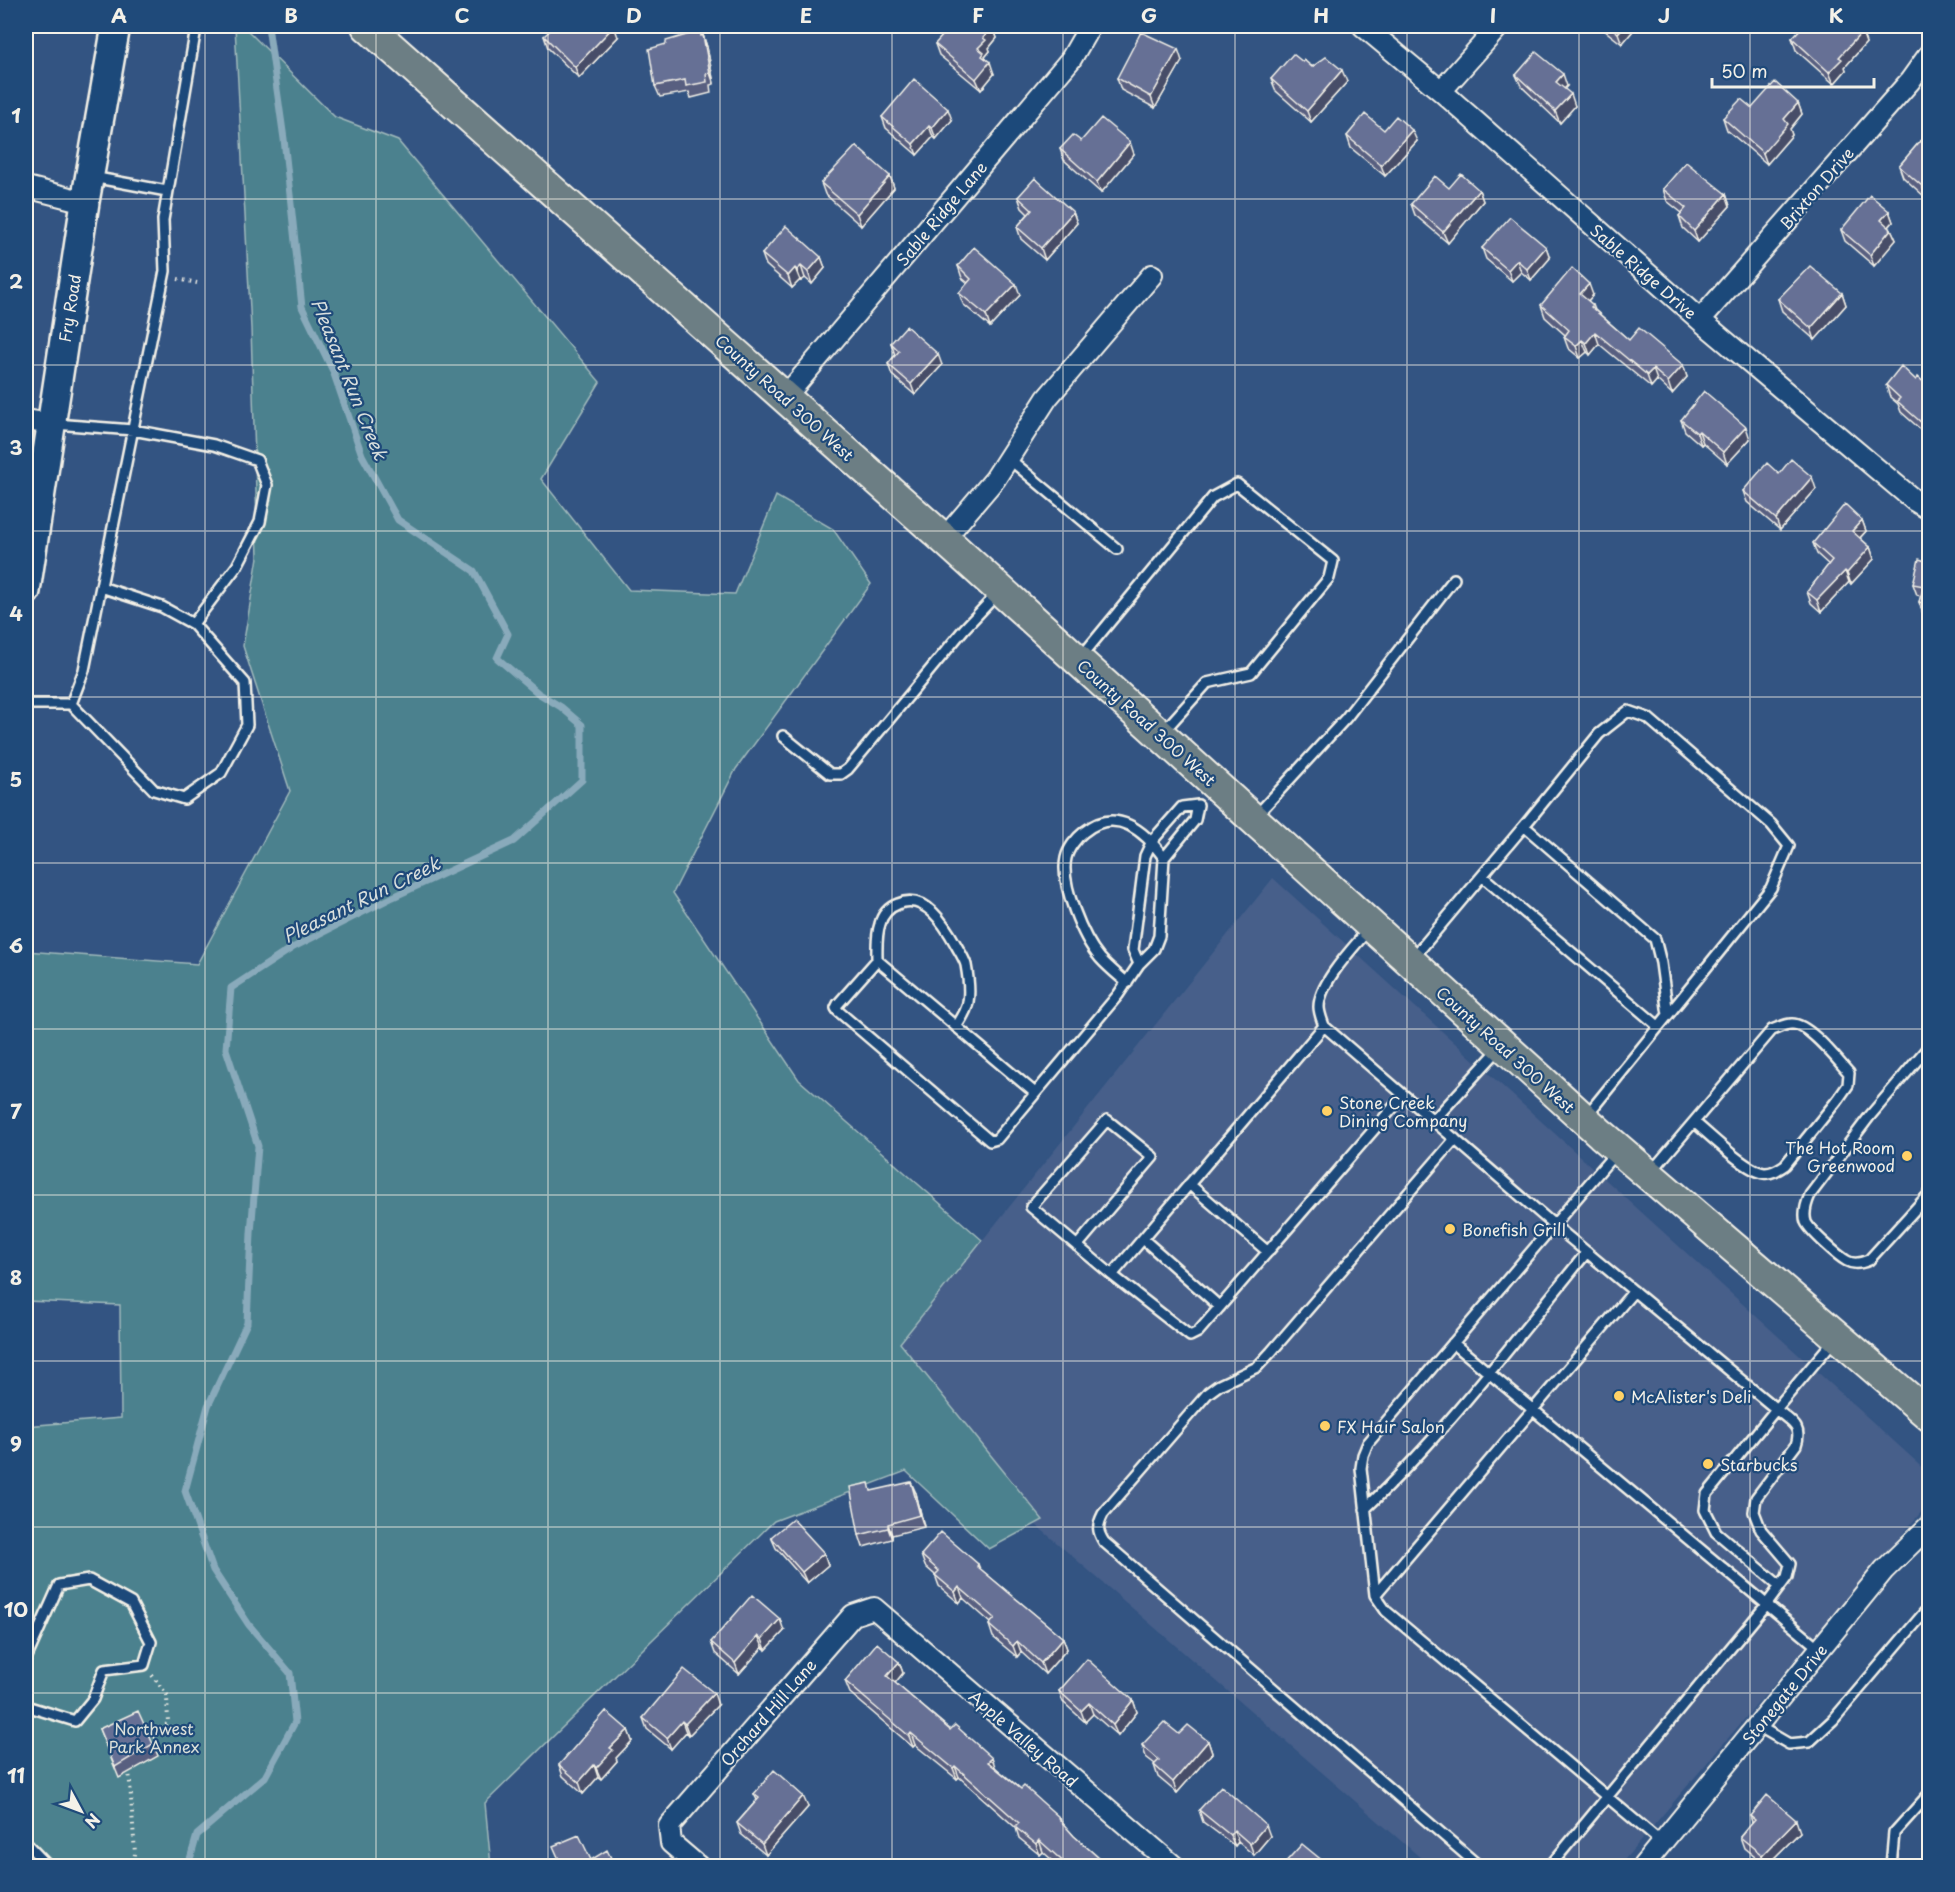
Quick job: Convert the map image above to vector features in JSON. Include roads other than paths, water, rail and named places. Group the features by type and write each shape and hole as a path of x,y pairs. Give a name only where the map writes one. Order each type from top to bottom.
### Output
{"main road":[{"name":"County Road 300 West","path":"367,26 1161,735 1207,795 1253,819 1584,1119 1929,1416"}],"street":[{"name":"Fry Road","path":"26,591 38,422 88,189 116,26"},
{"name":"Sable Ridge Lane","path":"785,397 1071,60 1090,26"},
{"name":"Sable Ridge Drive","path":"1363,26 1441,91 1700,320 1915,501 1929,510"},
{"path":"1441,91 1499,26"},
{"name":"Brixton Drive","path":"1700,320 1910,81 1929,53"},
{"path":"26,187 88,189"},
{"path":"944,539 995,479 1047,398 1152,275"},
{"name":"Stonegate Drive","path":"1643,1866 1884,1570 1929,1525"},
{"name":"Orchard Hill Lane","path":"698,1866 671,1843 669,1826 854,1615 874,1608"},
{"name":"Apple Valley Road","path":"874,1608 1174,1866"}],"lane":[{"path":"71,704 84,670 165,271 162,220 195,34"},
{"path":"88,189 167,192"},
{"path":"38,422 133,430 214,445 256,460 267,485 260,522 242,557 193,624"},
{"path":"1007,457 1117,549"},
{"path":"1078,660 1214,497 1237,484 1333,561 1329,578 1251,673 1207,683 1161,735"},
{"path":"1253,819 1346,718 1454,579"},
{"path":"26,704 71,704 154,790 184,799 221,773 247,725 245,683 193,624 162,607 101,587"},
{"path":"783,736 830,774 841,774 848,769 964,629 1000,590"},
{"path":"1410,962 1599,734 1628,711 1648,718 1772,824 1789,846 1771,888 1584,1119"},
{"path":"1139,964 1133,950 1145,856 1152,841 1182,807 1207,795"},
{"path":"956,1027 968,1001 966,963 950,935 926,907 907,901 891,907 884,915 878,931 877,960 836,1008 990,1141 997,1139 1127,983 1139,964 1154,949 1159,936 1164,858 1195,820 1207,795"},
{"path":"1127,983 1100,957 1089,941 1069,891 1065,870 1066,857 1081,834 1101,822 1111,821 1133,826 1152,841 1164,858"},
{"path":"1524,826 1655,939 1661,963 1668,1015"},
{"path":"1482,876 1658,1026"},
{"path":"1372,926 1338,965 1325,988 1319,1006 1324,1026 1554,1225 1776,1409 1798,1429 1800,1435 1796,1445 1756,1498 1754,1512 1761,1530 1790,1564 1787,1577 1550,1866"},
{"path":"877,960 1035,1093"},
{"path":"1649,1175 1772,1030 1791,1023 1800,1025 1827,1046 1849,1073 1848,1085 1839,1098 1785,1165 1776,1172 1764,1173 1751,1168 1694,1122"},
{"path":"1112,1275 1324,1026"},
{"path":"1434,1120 1502,1045"},
{"path":"1929,1045 1869,1117 1810,1195 1805,1206 1807,1224 1847,1262 1861,1263 1869,1260 1929,1193"},
{"path":"1077,1246 1153,1157 1107,1120 1031,1207 1077,1246 1112,1275 1190,1336 1198,1332 1404,1095"},
{"path":"1455,1139 1257,1367 1208,1393 1103,1514 1098,1525 1098,1532 1104,1542 1479,1866"},
{"path":"1618,1149 1368,1443 1361,1468 1376,1595 1386,1611 1662,1843"},
{"path":"1189,1184 1268,1252"},
{"path":"1143,1239 1220,1307"},
{"path":"1365,1509 1396,1479 1489,1372 1587,1252"},
{"path":"1376,1595 1634,1292"},
{"path":"1780,1586 1716,1532 1704,1510 1707,1494 1837,1336"},
{"path":"1453,1343 1820,1649"},
{"path":"26,1659 59,1585 89,1580 131,1603 151,1642 144,1665 104,1670 93,1699 75,1721 26,1706"},
{"path":"1758,1726 1790,1744 1809,1743 1833,1720 1929,1606"},
{"path":"1891,1866 1894,1833 1929,1793"},
{"path":"26,1843 48,1866"}],"waterway":[{"name":"Pleasant Run Creek","path":"188,1866 197,1835 265,1777 295,1722 290,1673 249,1625 213,1570 185,1491 208,1406 247,1323 258,1146 226,1049 231,988 292,948 393,897 514,841 582,780 582,725 561,707 538,693 497,658 508,634 474,571 398,520 362,455 333,371 302,307 284,139 268,26"}],"place":[{"name":"Stone Creek Dining Company","path":"1327,1111"},
{"name":"The Hot Room Greenwood","path":"1907,1156"},
{"name":"Bonefish Grill","path":"1450,1229"},
{"name":"McAlister's Deli","path":"1619,1396"},
{"name":"FX Hair Salon","path":"1325,1426"},
{"name":"Starbucks","path":"1708,1464"}],"park label":[{"name":"Northwest Park Annex","path":"154,1737"}]}
